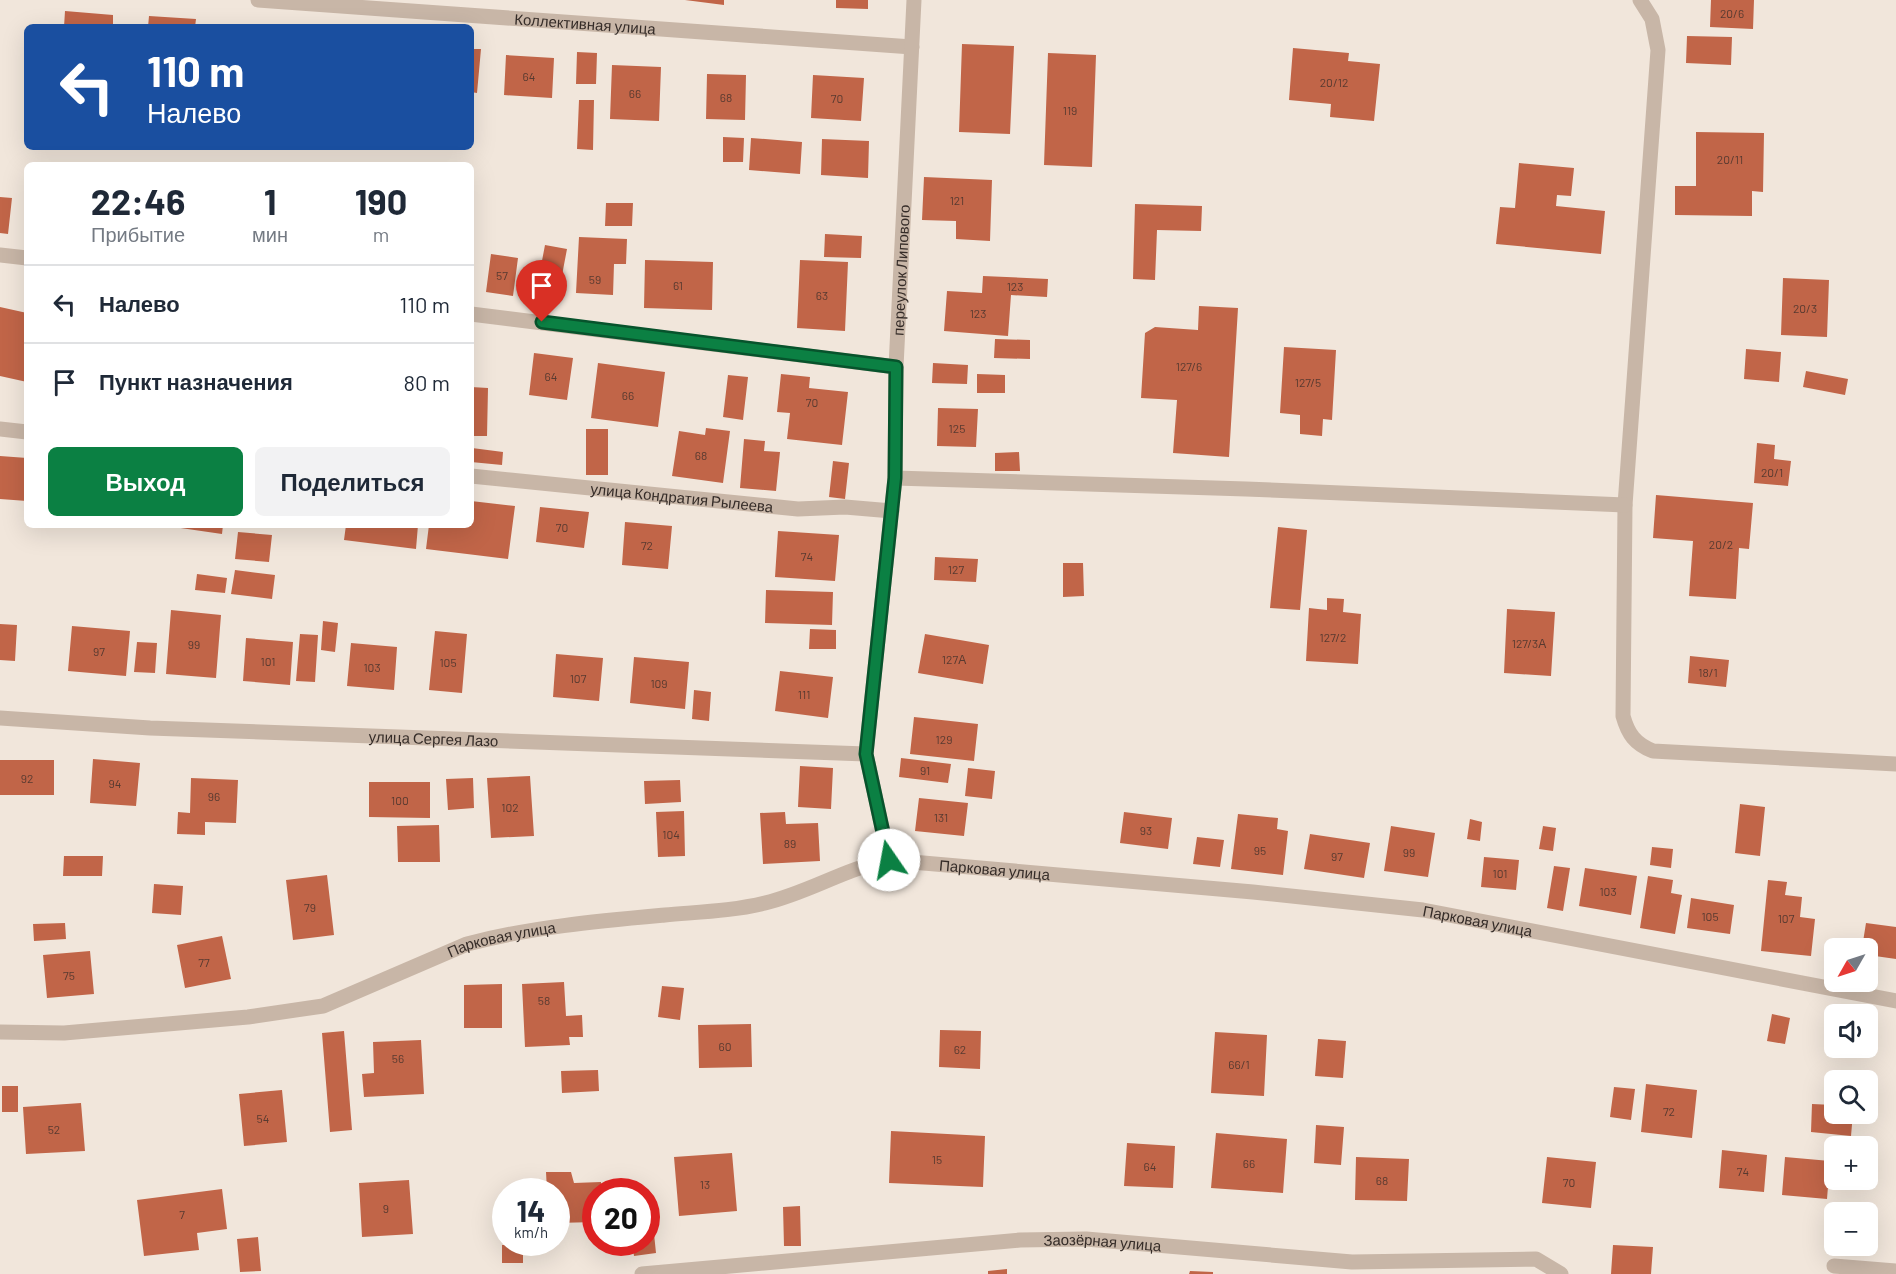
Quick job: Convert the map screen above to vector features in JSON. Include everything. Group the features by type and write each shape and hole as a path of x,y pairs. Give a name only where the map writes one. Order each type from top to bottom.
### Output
{"lane":[{"name":"Коллективная улица","path":"258,0 912,47"},
{"name":"переулок Липового","path":"889,860 866,754 895,478 896,367 914,0"},
{"path":"1640,0 1652,19 1658,50 1625,505 1623,716 1632,739 1653,750 1896,764"},
{"path":"0,255 24,258"},
{"path":"474,314 896,367"},
{"path":"0,429 24,432"},
{"name":"улица Кондратия Рылеева","path":"474,476 798,509 845,507 892,511"},
{"path":"895,478 1246,489 1625,505"},
{"name":"улица Сергея Лазо","path":"0,718 150,728 866,754"},
{"name":"Парковая улица","path":"0,1032 64,1033 248,1017 323,1006 467,944 490,938 590,922 764,903 812,889 863,865 889,860 1253,892 1423,910 1896,1001"},
{"name":"Заозёрная улица","path":"642,1274 942,1249 1020,1240 1086,1239 1352,1262 1536,1259 1561,1274"},
{"path":"1834,1266 1896,1271"}],"building":[{"path":"685,0 724,0 724,5"},
{"path":"836,0 868,0 868,9 836,8"},
{"path":"1711,0 1754,0 1753,29 1710,27"},
{"path":"65,11 113,15 113,24 64,24"},
{"path":"149,16 196,19 195,24 148,24"},
{"path":"1687,36 1732,37 1731,65 1686,63"},
{"path":"962,44 1014,46 1010,134 959,132"},
{"path":"1293,48 1349,53 1348,61 1380,64 1374,121 1330,117 1331,104 1289,100"},
{"path":"474,49 481,49 477,93 474,92"},
{"path":"577,52 597,53 596,84 576,84"},
{"path":"1048,53 1096,55 1092,167 1044,165"},
{"path":"506,55 554,58 552,98 504,95"},
{"path":"612,65 661,67 659,121 610,119"},
{"path":"707,74 746,75 745,120 706,119"},
{"path":"813,75 864,78 861,121 811,118"},
{"path":"579,100 594,100 593,150 577,149"},
{"path":"1696,132 1764,133 1763,192 1752,191 1752,216 1675,215 1675,186 1696,186"},
{"path":"723,137 744,138 743,162 723,162"},
{"path":"751,138 802,142 800,174 749,170"},
{"path":"822,139 869,141 868,178 821,175"},
{"path":"1519,163 1574,168 1571,196 1557,195 1556,206 1605,211 1601,254 1496,244 1500,207 1515,208"},
{"path":"924,177 992,180 990,241 956,239 956,221 922,220"},
{"path":"0,197 12,198 8,234 0,233"},
{"path":"606,203 633,203 632,226 605,226"},
{"path":"1135,204 1202,206 1201,231 1157,230 1155,280 1133,279"},
{"path":"825,234 862,236 861,258 824,257"},
{"path":"579,237 627,239 626,264 614,264 613,295 576,293"},
{"path":"545,245 567,249 559,291 537,287"},
{"path":"491,254 518,258 513,296 486,292"},
{"path":"645,260 713,262 712,310 644,308"},
{"path":"800,260 848,262 845,331 797,328"},
{"path":"983,276 1048,279 1047,297 1011,295 1008,336 944,331 947,291 982,293"},
{"path":"1783,278 1829,280 1827,337 1781,335"},
{"path":"1199,306 1238,308 1229,457 1173,453 1177,400 1141,398 1145,333 1155,327 1198,330"},
{"path":"0,307 24,312 24,381 0,376"},
{"path":"995,339 1030,340 1030,359 994,358"},
{"path":"1284,347 1336,350 1332,420 1323,419 1322,436 1300,434 1300,415 1280,413"},
{"path":"1746,349 1781,352 1779,382 1744,379"},
{"path":"534,353 573,358 567,400 529,395"},
{"path":"598,363 665,372 658,427 591,418"},
{"path":"933,363 968,365 967,384 932,383"},
{"path":"1806,371 1848,379 1845,395 1803,387"},
{"path":"781,374 810,377 809,388 848,392 842,445 787,439 790,413 777,412"},
{"path":"977,374 1005,375 1005,393 977,393"},
{"path":"728,375 748,377 743,420 723,417"},
{"path":"474,387 488,388 487,436 474,436"},
{"path":"938,408 978,409 976,447 937,446"},
{"path":"706,428 730,431 723,483 672,476 679,431 705,435"},
{"path":"586,429 608,429 608,475 586,475"},
{"path":"744,439 765,441 764,451 780,452 776,491 740,488"},
{"path":"1757,443 1775,445 1774,459 1791,461 1788,486 1754,483"},
{"path":"474,448 503,452 502,465 474,462"},
{"path":"1019,452 1020,471 995,471 995,453"},
{"path":"0,456 24,458 24,501 0,499"},
{"path":"833,461 849,463 845,499 829,497"},
{"path":"1656,495 1753,503 1749,549 1739,548 1736,599 1689,596 1693,541 1653,538"},
{"path":"474,501 515,506 508,559 426,549 429,528 474,528"},
{"path":"540,507 589,512 584,548 536,542"},
{"path":"625,522 672,526 668,569 622,565"},
{"path":"1278,527 1307,530 1300,610 1270,608"},
{"path":"181,528 223,528 222,534"},
{"path":"346,528 418,528 416,549 344,540"},
{"path":"778,531 839,535 835,581 775,577"},
{"path":"238,532 272,535 269,562 235,559"},
{"path":"935,557 978,559 976,582 934,580"},
{"path":"1063,563 1083,563 1084,596 1063,597"},
{"path":"235,570 275,575 272,599 231,594"},
{"path":"197,574 227,578 225,593 195,590"},
{"path":"766,590 833,592 832,625 765,623"},
{"path":"1327,598 1344,599 1343,612 1361,614 1358,664 1306,661 1309,608 1327,610"},
{"path":"1507,609 1555,612 1551,676 1504,673"},
{"path":"171,610 221,615 216,678 166,674"},
{"path":"323,621 338,623 335,652 321,650"},
{"path":"0,624 17,625 15,661 0,660"},
{"path":"72,626 130,631 126,676 68,671"},
{"path":"810,629 836,630 836,649 809,649"},
{"path":"435,631 467,634 462,693 429,690"},
{"path":"300,634 318,635 315,682 296,681"},
{"path":"925,634 989,645 983,684 918,673"},
{"path":"246,638 293,642 290,685 243,681"},
{"path":"137,642 157,643 155,673 134,672"},
{"path":"351,643 397,647 394,690 347,686"},
{"path":"556,654 603,658 599,701 553,697"},
{"path":"1690,656 1729,660 1726,687 1688,683"},
{"path":"634,657 689,662 685,709 630,703"},
{"path":"780,671 833,677 828,718 775,711"},
{"path":"694,690 711,692 709,721 692,719"},
{"path":"914,717 978,724 974,761 910,754"},
{"path":"901,758 951,764 948,783 899,777"},
{"path":"93,759 140,763 136,806 90,803"},
{"path":"0,760 54,760 54,795 0,795"},
{"path":"800,766 833,768 831,809 798,807"},
{"path":"968,768 995,771 992,799 965,796"},
{"path":"530,776 534,836 491,838 487,778"},
{"path":"191,778 238,780 236,823 205,822 205,835 177,834 178,812 190,813"},
{"path":"473,778 474,808 448,810 446,779"},
{"path":"680,780 681,802 645,804 644,781"},
{"path":"369,782 430,782 430,818 369,817"},
{"path":"919,798 968,803 964,836 915,831"},
{"path":"1740,804 1765,807 1760,856 1735,853"},
{"path":"684,811 685,856 658,857 656,812"},
{"path":"785,812 786,824 818,823 820,861 763,864 760,813"},
{"path":"1124,812 1172,818 1168,849 1120,843"},
{"path":"1238,814 1278,818 1277,829 1288,831 1283,875 1231,869"},
{"path":"1470,819 1482,822 1480,841 1467,839"},
{"path":"439,825 440,862 398,862 397,826"},
{"path":"1391,826 1435,833 1428,877 1384,871"},
{"path":"1543,826 1556,828 1553,851 1539,849"},
{"path":"1310,834 1370,843 1364,878 1304,869"},
{"path":"1197,837 1224,840 1220,867 1193,864"},
{"path":"1652,847 1673,849 1671,868 1650,865"},
{"path":"64,856 103,856 102,876 63,876"},
{"path":"1484,857 1519,860 1516,890 1481,887"},
{"path":"1554,866 1570,868 1563,911 1547,908"},
{"path":"1585,868 1637,876 1631,915 1579,906"},
{"path":"327,875 334,935 293,940 286,880"},
{"path":"1648,876 1673,880 1671,893 1682,895 1675,934 1640,928"},
{"path":"1768,880 1787,882 1785,895 1802,897 1800,917 1815,919 1811,956 1761,951"},
{"path":"154,884 183,886 181,915 152,913"},
{"path":"1691,898 1734,905 1730,934 1687,928"},
{"path":"65,923 66,939 34,941 33,924"},
{"path":"1866,923 1896,927 1896,959 1878,956 1878,938 1864,938"},
{"path":"222,936 231,979 185,988 177,945"},
{"path":"90,951 94,994 47,998 43,955"},
{"path":"564,982 566,1016 582,1015 583,1037 569,1037 570,1045 525,1047 522,984"},
{"path":"502,984 502,1028 464,1028 464,985"},
{"path":"662,986 684,988 680,1020 658,1017"},
{"path":"1772,1014 1790,1018 1785,1044 1767,1041"},
{"path":"751,1024 752,1067 699,1068 698,1025"},
{"path":"940,1030 981,1031 980,1069 939,1067"},
{"path":"344,1031 352,1130 330,1132 322,1033"},
{"path":"1215,1032 1267,1035 1264,1096 1211,1093"},
{"path":"1318,1039 1346,1041 1343,1078 1315,1076"},
{"path":"421,1040 424,1094 364,1097 362,1074 374,1073 373,1042"},
{"path":"598,1070 599,1091 562,1093 561,1071"},
{"path":"1646,1084 1697,1090 1692,1138 1641,1132"},
{"path":"2,1086 18,1086 18,1112 2,1112"},
{"path":"1614,1087 1635,1089 1631,1120 1610,1117"},
{"path":"282,1090 287,1142 244,1146 239,1094"},
{"path":"81,1103 85,1151 26,1154 23,1107"},
{"path":"1812,1104 1824,1105 1824,1124 1852,1124 1851,1136 1811,1132"},
{"path":"1316,1125 1344,1127 1341,1165 1314,1163"},
{"path":"891,1131 985,1136 983,1187 889,1183"},
{"path":"1216,1133 1287,1139 1283,1193 1211,1188"},
{"path":"1127,1143 1175,1146 1173,1188 1124,1186"},
{"path":"1722,1150 1767,1155 1764,1192 1719,1188"},
{"path":"732,1153 737,1211 679,1216 674,1157"},
{"path":"1356,1157 1409,1159 1407,1201 1355,1200"},
{"path":"1547,1157 1596,1162 1591,1208 1542,1203"},
{"path":"1785,1157 1824,1160 1824,1190 1828,1190 1827,1199 1782,1195"},
{"path":"546,1172 571,1172 574,1183 582,1183 582,1222 570,1223 570,1178 546,1178"},
{"path":"409,1180 413,1234 362,1237 359,1183"},
{"path":"222,1189 227,1229 197,1233 199,1250 144,1256 137,1200"},
{"path":"800,1206 801,1246 784,1246 783,1207"},
{"path":"258,1237 261,1271 240,1272 237,1239"},
{"path":"1613,1245 1653,1247 1651,1274 1611,1274"},
{"path":"502,1256 523,1256 523,1263 502,1263"},
{"path":"1007,1269 1007,1274 988,1274 988,1271"},
{"path":"1190,1271 1213,1272 1213,1274 1189,1274"}],"route":[{"path":"542,322 896,367 895,478 866,754 889,860"}]}
